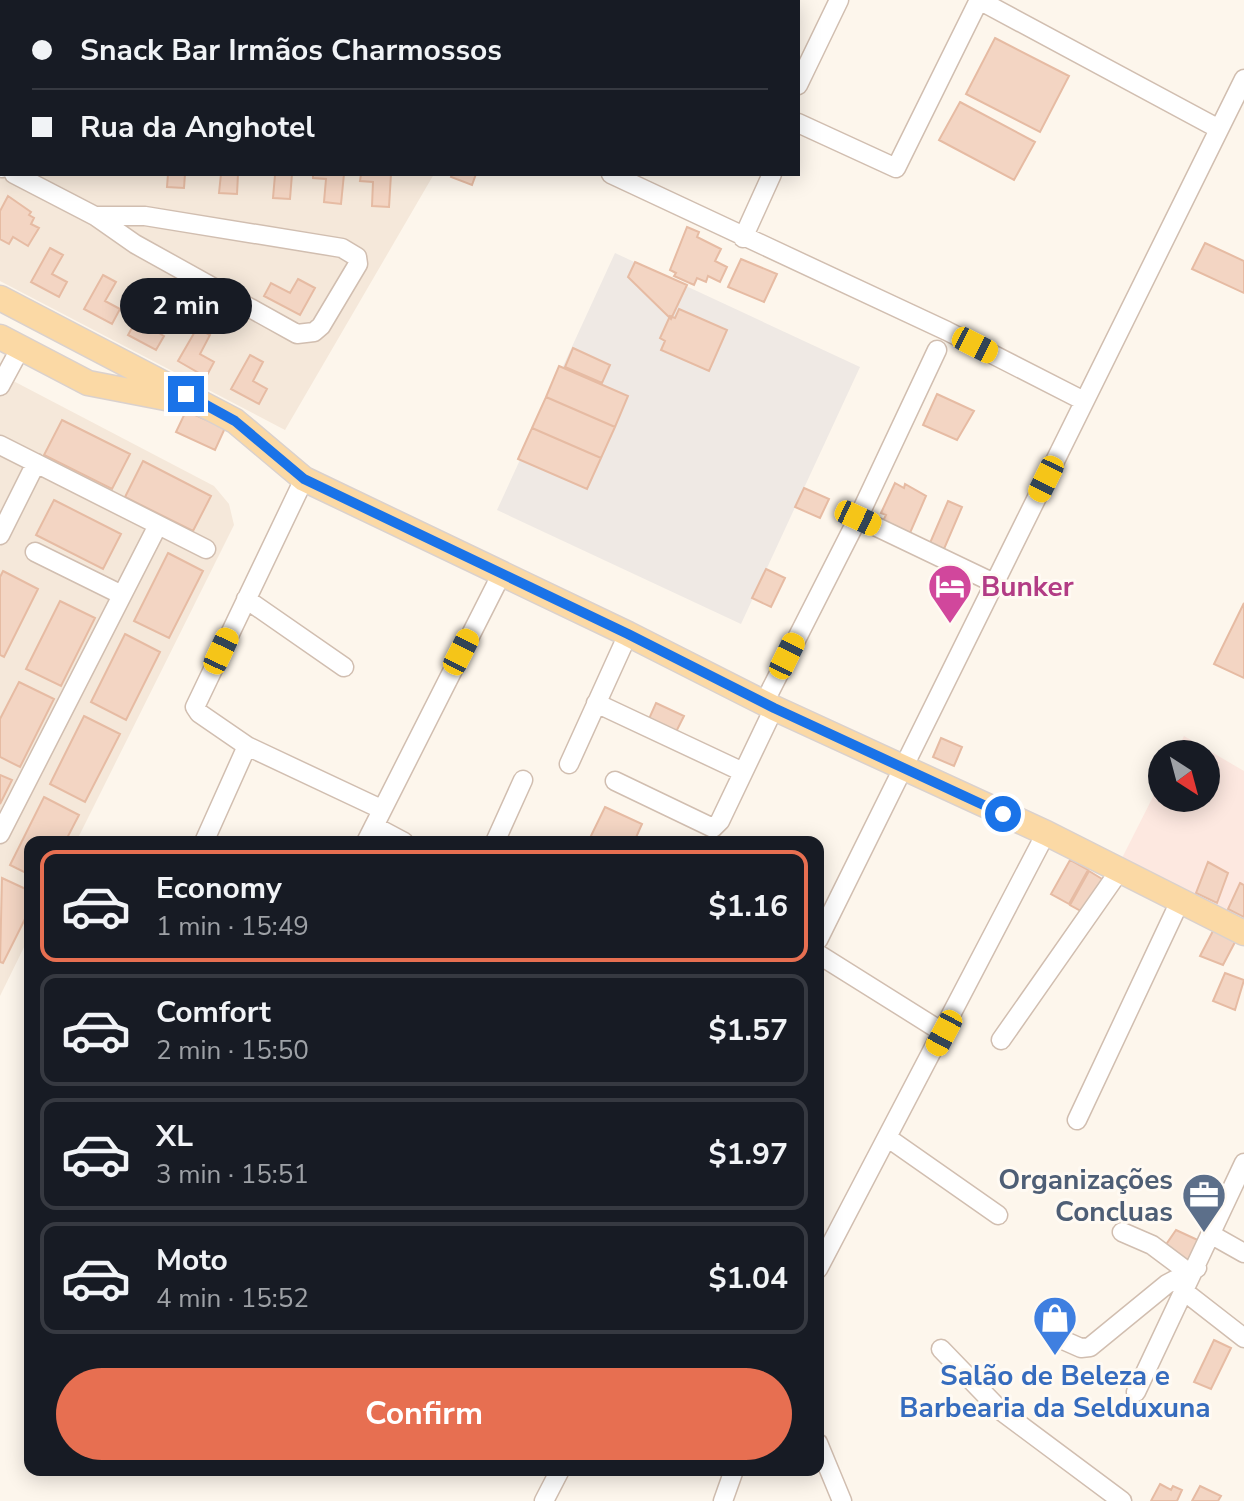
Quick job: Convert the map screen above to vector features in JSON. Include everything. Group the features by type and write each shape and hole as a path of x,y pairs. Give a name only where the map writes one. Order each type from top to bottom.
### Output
{"main road":[{"path":"0,298 235,421 304,479 628,634 769,706 1046,833 1244,933"},
{"path":"5,340 88,383 170,397 235,421"}],"street":[{"path":"800,81 839,0"},
{"path":"800,124 893,169 897,167 979,0 1219,129"},
{"path":"824,928 1244,79"},
{"path":"18,176 95,216 135,244 297,334 305,335 321,326 358,264 357,257 342,248 145,216 95,216"},
{"path":"615,176 947,331 1084,401"},
{"path":"743,238 771,176"},
{"path":"135,244 136,230 145,216"},
{"path":"0,386 5,340"},
{"path":"615,781 713,828 720,821 769,706 937,350"},
{"path":"0,445 206,549"},
{"path":"0,535 36,463"},
{"path":"304,479 195,707 199,713 247,746 393,836"},
{"path":"858,518 996,584"},
{"path":"0,834 158,525"},
{"path":"35,552 122,595"},
{"path":"374,826 502,573"},
{"path":"246,599 344,667"},
{"path":"569,764 628,634"},
{"path":"596,703 743,772"},
{"path":"207,836 247,746"},
{"path":"498,836 523,780"},
{"path":"827,1228 888,1138 1046,833"},
{"path":"1001,1040 1120,870"},
{"path":"1077,1120 1180,901"},
{"path":"824,958 944,1033"},
{"path":"888,1138 998,1215"},
{"path":"1136,1392 1244,1163"},
{"path":"1122,1232 1152,1245 1193,1270"},
{"path":"1212,1235 1244,1253"},
{"path":"1056,1337 1086,1348 1167,1284 1193,1270"},
{"path":"1185,1292 1244,1338"},
{"path":"941,1349 1000,1410 1122,1501"},
{"path":"824,1458 842,1501"},
{"path":"544,1501 557,1476"},
{"path":"723,1501 732,1476"}],"shaded area":[{"path":"0,176 433,176 285,430 0,281"},
{"path":"615,253 860,367 741,624 497,510"},
{"path":"0,374 214,486 229,504 234,525 79,836 24,836 24,947 0,996"},
{"path":"1220,757 1244,771 1244,918 1121,860 1148,807 1148,812 1220,812"}],"building":[{"path":"995,38 1069,76 1040,132 966,94"},
{"path":"960,102 1035,142 1014,180 939,140"},
{"path":"168,176 185,176 184,188 167,187"},
{"path":"221,176 238,176 237,194 219,193"},
{"path":"275,176 292,176 290,199 273,198"},
{"path":"344,176 341,204 324,202 326,179 313,178"},
{"path":"361,176 391,176 389,207 372,206 373,182 360,181"},
{"path":"451,176 475,176 472,185"},
{"path":"8,196 31,212 29,215 34,218 31,224 39,228 28,246 13,237 9,244 0,239 0,211"},
{"path":"687,227 699,232 697,237 721,249 715,261 727,267 720,282 708,276 706,282 697,278 694,285 674,276 676,273 670,270"},
{"path":"1205,243 1244,261 1244,293 1192,269"},
{"path":"50,248 63,255 52,274 67,282 59,297 31,282"},
{"path":"741,259 777,274 764,302 728,287"},
{"path":"635,262 687,285 671,319 628,277"},
{"path":"103,275 116,282 105,301 120,309 112,324 84,309"},
{"path":"298,279 315,288 300,315 264,296 271,283 290,293"},
{"path":"147,301 160,309 150,328 164,336 156,350 128,335"},
{"path":"679,309 727,330 709,371 661,350 665,341 660,338 670,316 675,318"},
{"path":"197,328 210,335 200,354 214,362 206,377 178,361"},
{"path":"573,348 610,365 602,383 565,367"},
{"path":"250,355 263,362 253,381 267,389 259,404 231,389"},
{"path":"559,366 628,396 615,427 546,397"},
{"path":"937,394 974,411 957,440 923,425"},
{"path":"546,397 615,427 601,458 532,428"},
{"path":"186,411 225,428 215,450 176,432"},
{"path":"62,420 130,454 112,489 44,455"},
{"path":"532,428 601,458 587,489 518,459"},
{"path":"143,461 211,496 193,531 125,497"},
{"path":"895,483 904,488 905,484 926,496 910,533 883,521 886,515 881,513"},
{"path":"804,488 829,499 820,518 795,507"},
{"path":"54,500 121,534 103,569 36,535"},
{"path":"948,501 962,507 944,549 930,543"},
{"path":"168,553 203,571 169,638 134,621"},
{"path":"766,569 785,578 771,607 752,598"},
{"path":"3,571 38,589 4,657 0,655 0,577"},
{"path":"60,601 95,618 61,686 26,669"},
{"path":"1244,603 1244,678 1214,664"},
{"path":"125,634 160,652 126,720 91,702"},
{"path":"19,682 54,699 20,767 0,757 0,719"},
{"path":"656,703 684,716 675,734 648,721"},
{"path":"84,716 120,734 85,802 50,784"},
{"path":"941,738 962,747 954,766 933,757"},
{"path":"0,775 12,780 0,804"},
{"path":"44,797 79,815 68,836 24,836"},
{"path":"605,807 642,824 637,836 591,836"},
{"path":"24,837 24,872 10,865"},
{"path":"1070,860 1088,870 1069,904 1051,894"},
{"path":"1208,862 1228,873 1217,903 1196,893"},
{"path":"1089,871 1107,882 1088,915 1070,905"},
{"path":"2,878 24,888 24,921 3,963 0,962"},
{"path":"1240,883 1244,885 1244,917 1228,909"},
{"path":"1214,929 1235,942 1223,965 1200,956"},
{"path":"1225,973 1244,980 1235,1010 1213,1001"},
{"path":"1176,1230 1202,1242 1190,1263 1163,1249"},
{"path":"1214,1340 1231,1348 1211,1389 1194,1382"},
{"path":"1160,1484 1171,1490 1173,1486 1182,1490 1177,1501 1151,1501"},
{"path":"1200,1486 1221,1496 1218,1501 1192,1501"}],"place":[{"name":"Bunker","path":"950,625"},
{"name":"Organizações Concluas","path":"1204,1234"},
{"name":"Salão de Beleza e Barbearia da Selduxuna","path":"1055,1357"}],"route":[{"path":"186,394 235,421 304,479 628,634 774,708 1003,814"}]}
